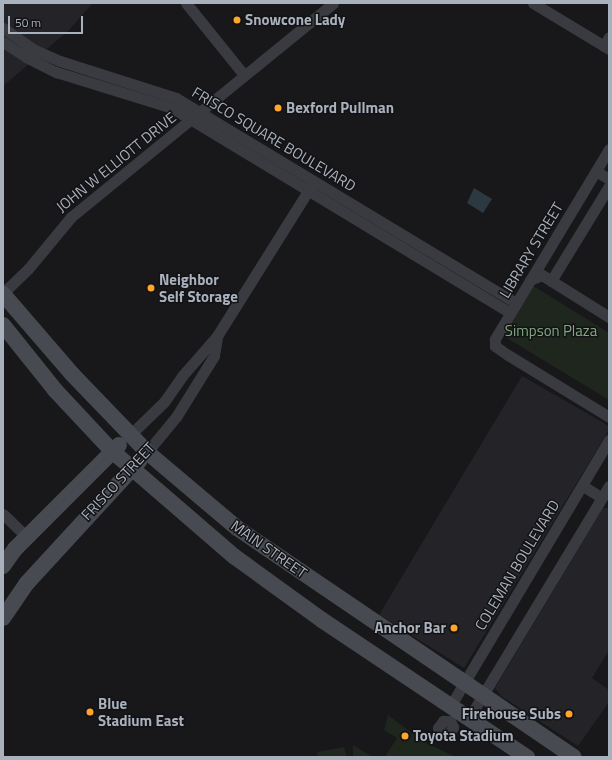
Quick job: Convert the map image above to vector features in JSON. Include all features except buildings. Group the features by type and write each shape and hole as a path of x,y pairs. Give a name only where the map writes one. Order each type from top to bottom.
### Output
{"main road":[{"name":"MAIN STREET","path":"3,294 72,374 130,435 147,452 237,528 482,696 574,757"},
{"name":"MAIN STREET","path":"3,325 55,390 112,451 235,557 272,585 456,713 527,757"},
{"name":"FRISCO STREET","path":"3,566 27,537 112,451 130,435"},
{"name":"FRISCO STREET","path":"3,618 27,583 147,452"}],"street":[{"path":"186,3 244,75"},
{"name":"JOHN W ELLIOTT DRIVE","path":"3,294 28,269 71,217 333,3"},
{"path":"533,3 607,44"},
{"name":"FRISCO SQUARE BOULEVARD","path":"3,28 35,50 60,61 176,98 196,116 513,308"},
{"name":"FRISCO SQUARE BOULEVARD","path":"3,42 26,57 56,72 139,96 196,116"},
{"name":"LIBRARY STREET","path":"609,149 495,339 495,346 609,416"},
{"path":"596,171 609,179"},
{"name":"FRISCO STREET","path":"130,435 164,402 182,376 217,336 311,185"},
{"path":"551,281 609,186"},
{"path":"530,280 542,275 609,316"},
{"name":"FRISCO STREET","path":"147,452 176,417 210,363 214,356 217,336"},
{"name":"COLEMAN BOULEVARD","path":"456,713 463,683 609,440"},
{"path":"582,486 602,498"},
{"path":"440,735 438,728 443,721 482,696 609,486"},
{"path":"3,514 27,537"}],"shaded area":[{"path":"3,3 93,3 68,31 3,86"},
{"path":"474,188 492,199 483,213 467,203"},
{"path":"522,376 609,426 609,430 464,668 379,615"},
{"path":"603,508 609,508 609,650 592,678 609,690 609,702 578,746 501,696 495,688"}],"green space":[{"name":"Simpson Plaza","path":"532,285 609,333 609,400 502,335"},
{"name":"Toyota Stadium","path":"388,715 424,742 456,757 385,757 397,738 384,730"},
{"name":"Toyota Stadium","path":"353,745 373,757 353,757"},
{"path":"344,747 347,757 318,757 317,752"}],"place":[{"name":"Snowcone Lady","path":"237,20"},
{"name":"Bexford Pullman","path":"278,108"},
{"name":"Neighbor Self Storage","path":"151,288"},
{"name":"Anchor Bar","path":"454,628"},
{"name":"Blue Stadium East","path":"90,712"},
{"name":"Firehouse Subs","path":"569,714"},
{"name":"Toyota Stadium","path":"405,736"}]}
